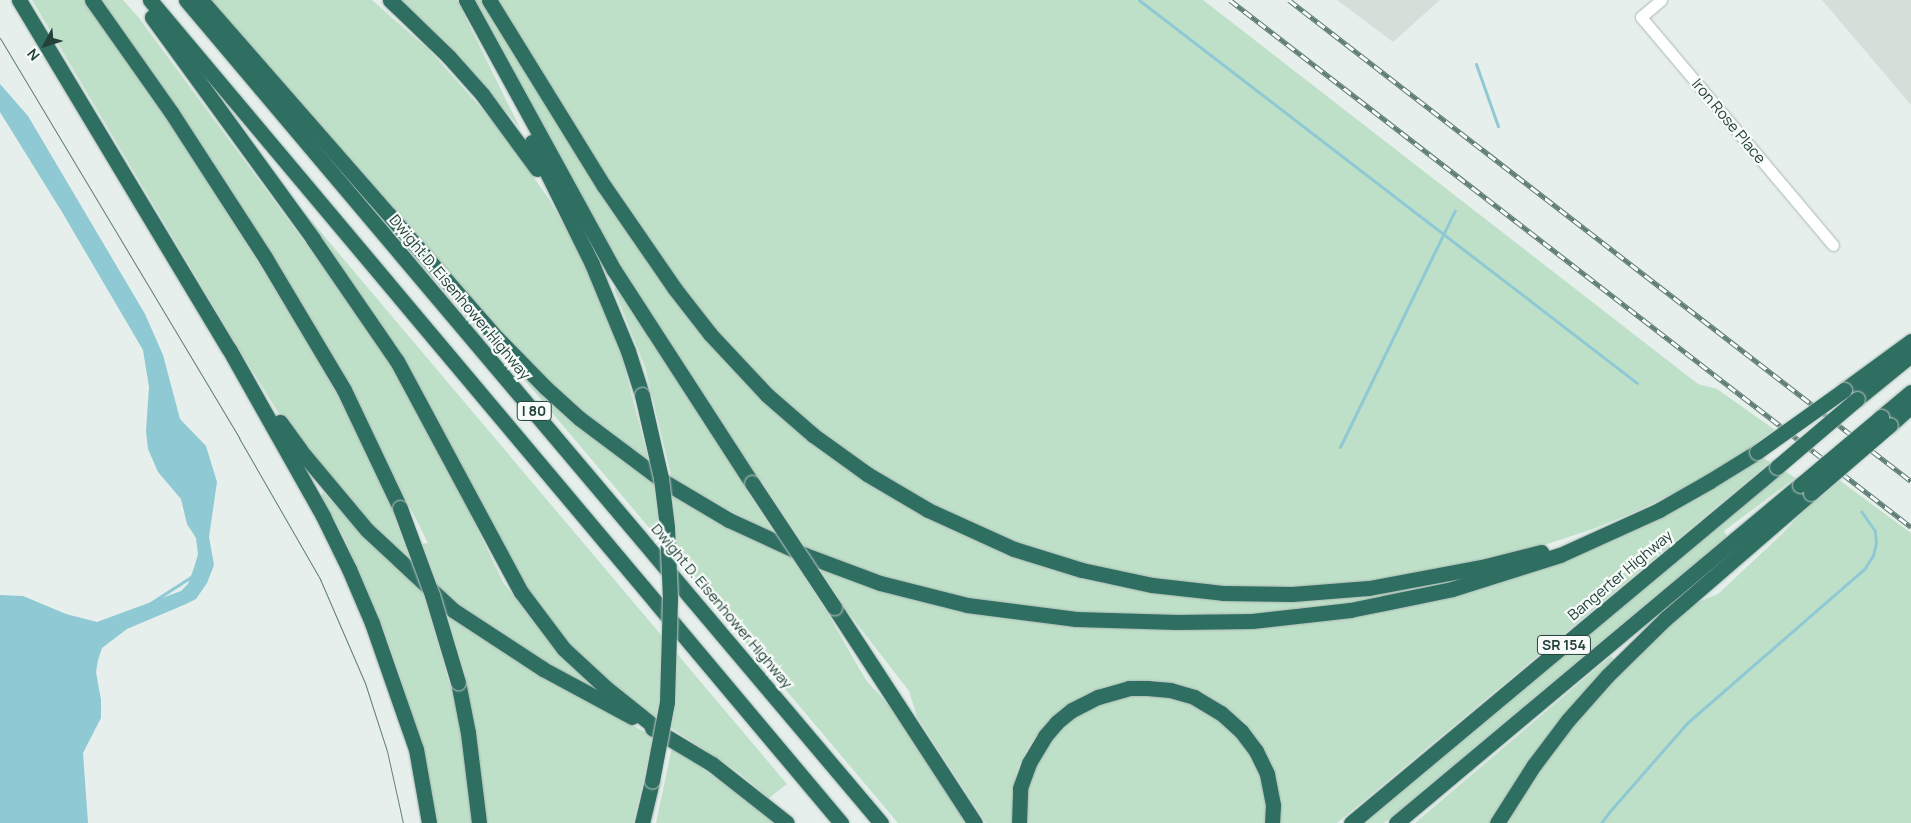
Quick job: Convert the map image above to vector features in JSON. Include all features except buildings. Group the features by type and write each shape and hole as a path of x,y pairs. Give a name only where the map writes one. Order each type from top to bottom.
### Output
{"highway":[{"path":"18,0 229,349 323,516 349,569 372,623 416,749 430,823"},
{"path":"92,0 171,112 266,259 344,390 400,508 432,595 458,682 468,733 479,823"},
{"path":"140,0 313,239 397,361 522,592 564,650 605,687 660,732"},
{"name":"I 80","path":"150,0 841,823"},
{"name":"Dwight D. Eisenhower Highway","path":"186,0 881,823"},
{"path":"201,0 497,338 562,403 618,449 684,494 751,531 828,565 923,595 1016,613 1098,620 1177,622 1252,621 1350,610 1443,592 1505,574 1560,555 1688,494 1757,452 1911,341"},
{"path":"390,0 448,57 482,94 558,196"},
{"path":"465,0 607,298 642,395 661,478 668,527 670,598 667,702 642,823"},
{"path":"465,0 614,270 975,823"},
{"path":"489,0 604,186 675,290 723,349 783,410 831,448 888,487 956,524 1030,554 1103,576 1177,589 1246,594 1317,593 1397,583 1502,562 1614,530"},
{"path":"229,349 300,450 361,523 453,610 544,669 660,732 745,788 787,823"},
{"name":"Bangerter Highway","path":"1351,823 1911,354"},
{"path":"1497,823 1545,750 1607,676 1665,619 1805,489 1885,421 1911,392"},
{"path":"1885,421 1911,406"},
{"name":"SR 154","path":"1396,823 1805,489"},
{"path":"1019,823 1020,788 1029,763 1045,736 1057,722 1072,710 1098,696 1130,688 1170,690 1194,697 1221,713 1241,731 1256,751 1267,774 1273,805 1272,823"}],"street":[{"name":"Iron Rose Place","path":"1661,0 1641,17 1833,245"}],"shaded area":[{"path":"1337,0 1440,0 1393,42"},
{"path":"1822,0 1911,0 1911,105"}],"green space":[{"path":"32,0 88,0 158,103 302,333 355,427 409,546 428,543 349,387 215,168 101,0 123,0 139,18 359,316 387,358 446,464 503,582 550,644 597,690 564,675 464,609 440,590 387,543 307,452 279,414 239,349"},
{"path":"210,0 372,0 430,51 498,127 549,199 572,240 618,343 649,461 576,407 507,339"},
{"path":"400,0 457,0 520,128 449,45"},
{"path":"475,0 483,0 728,362 945,525 1153,591 1408,587 1409,593 1340,606 1216,617 1057,611 951,595 905,584 833,561 803,545 746,465 627,279 524,97"},
{"path":"497,0 1203,0 1698,384 1717,389 1775,430 1727,464 1688,486 1637,511 1593,529 1476,564 1341,586 1285,589 1159,582 1104,570 995,536 886,480 837,447 781,401 706,320 629,213"},
{"path":"292,198 787,784 769,798 738,772 629,700 546,622 452,451"},
{"path":"618,286 778,537 672,479 645,367 614,289"},
{"path":"495,345 573,421 628,465 674,496 733,529 792,557 821,602 866,680 892,709 966,823 898,823"},
{"path":"1761,457 1770,462 1337,823 1280,823 1277,782 1270,762 1258,740 1244,722 1202,692 1153,680 1127,682 1104,687 1083,696 1044,726 1029,746 1018,767 1013,791 1013,823 986,823 917,717 909,691 847,611 817,566 847,579 944,607 1048,623 1202,629 1296,624 1385,611 1444,598 1526,573"},
{"path":"1785,471 1795,478 1724,531 1727,536 1384,823 1362,823"},
{"path":"1839,480 1911,533 1911,823 1505,823 1529,785 1565,736 1600,693 1635,657 1693,604 1718,594 1782,534 1815,499"},
{"path":"323,492 370,543 425,592 461,728 474,823 436,823 414,724 400,675 383,627 362,578 343,535 321,496"},
{"path":"446,610 472,631 519,663 654,737 633,823 486,823 478,752 460,665"},
{"path":"1611,656 1615,660 1491,823 1415,823"},
{"path":"1151,693 1180,698 1208,710 1227,724 1249,749 1260,773 1266,795 1267,823 1025,823 1025,803 1029,783 1040,757 1054,735 1072,719 1094,705 1122,696"},
{"path":"672,747 743,797 777,823 656,823"}],"water":[{"path":"0,84 28,116 145,314 163,355 180,419 206,446 217,482 209,537 214,565 207,583 196,599 127,629 102,648 96,672 101,700 101,718 83,753 88,823 0,823 0,595 23,596 66,614 97,622 181,591 188,584 198,554 196,538 187,524 181,499 158,472 148,449 146,431 149,387 143,350 62,212 0,112"}],"waterway":[{"path":"1139,0 1637,383"},
{"path":"1476,64 1498,126"},
{"path":"1340,447 1455,210"},
{"path":"1601,823 1687,723 1865,568 1873,555 1876,543 1875,531 1861,511"},
{"path":"149,604 194,575"}],"tram line":[{"path":"0,38 239,438 320,579 365,683 387,751 403,823"}],"railway":[{"path":"1230,0 1911,527"},
{"path":"1289,0 1911,481"}]}
